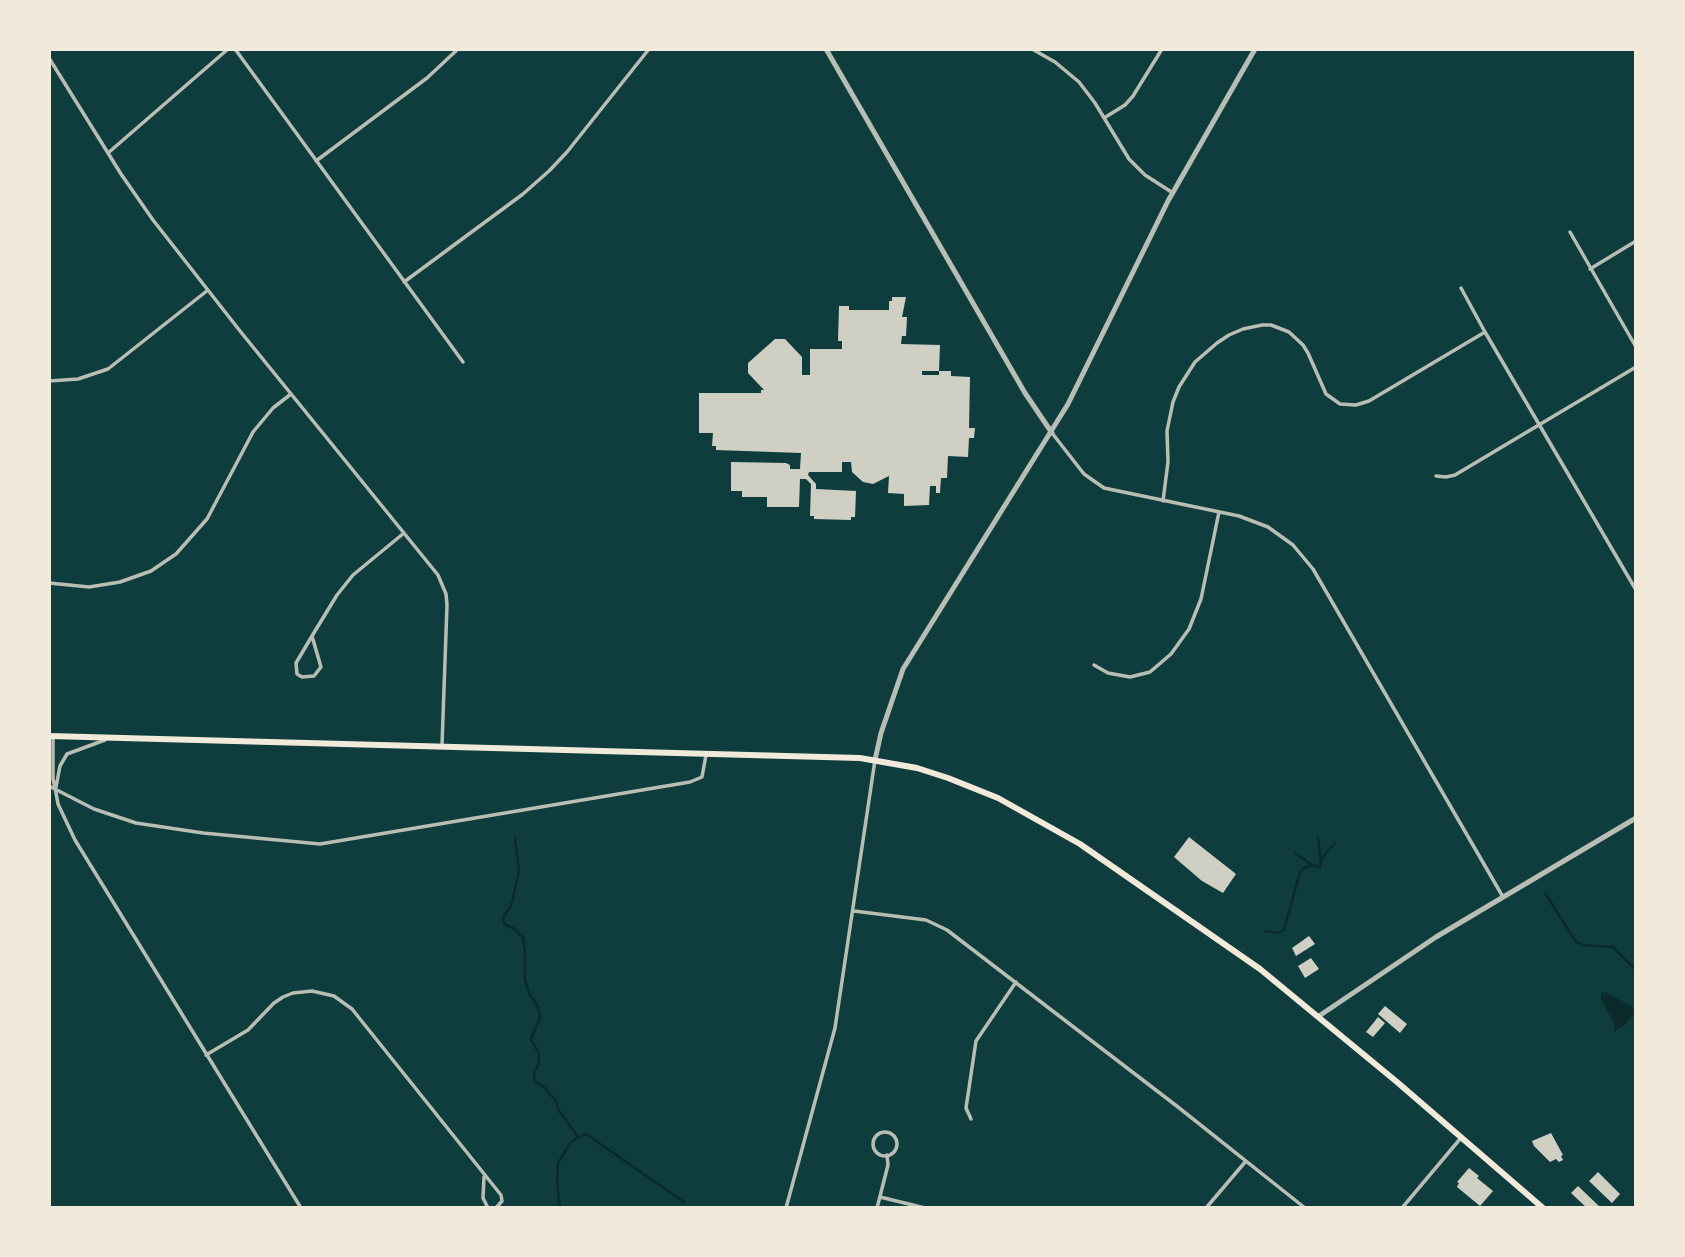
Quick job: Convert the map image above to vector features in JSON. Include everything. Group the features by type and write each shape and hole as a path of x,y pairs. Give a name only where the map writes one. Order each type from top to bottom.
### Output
{"main road":[{"path":"51,736 860,758 917,768 998,798 1136,881 1260,969 1319,1016 1543,1208"}],"street":[{"path":"108,153 228,49"},
{"path":"235,49 463,362"},
{"path":"316,161 427,78 458,49"},
{"path":"404,282 549,172 568,152 649,49"},
{"path":"826,49 1025,393 1076,465 1094,482 1115,492 1239,516 1268,527 1293,545 1313,569 1503,897"},
{"path":"1032,49 1055,62 1079,82 1137,168 1173,193"},
{"path":"1104,118 1125,105 1133,96 1162,49"},
{"path":"786,1208 835,1028 875,760 897,684 913,651 1052,433 1086,371 1173,193 1255,49"},
{"path":"49,58 153,220 438,575 446,594 442,747"},
{"path":"1570,232 1636,347"},
{"path":"1590,268 1636,241"},
{"path":"1461,288 1636,590"},
{"path":"49,381 78,379 108,369 208,290"},
{"path":"1163,501 1168,462 1167,431 1173,402 1195,362 1229,335 1262,325 1271,325 1289,332 1308,353 1326,394 1340,404 1356,405 1370,401 1485,332"},
{"path":"1436,476 1455,475 1636,367"},
{"path":"49,583 89,587 120,582 150,570 176,554 206,519 253,432 273,408 291,394"},
{"path":"1094,665 1108,673 1130,677 1150,672 1171,654 1189,629 1199,606 1219,512"},
{"path":"312,636 321,667 314,676 308,678 297,674 296,663 312,636 343,586 404,533"},
{"path":"51,736 58,804 75,840 301,1208"},
{"path":"55,789 60,765 67,754 111,738"},
{"path":"49,786 94,809 136,823 203,833 320,844 690,782 702,777 706,755"},
{"path":"1319,1016 1436,937 1636,818"},
{"path":"854,911 915,918 937,924 1016,982 1306,1208"},
{"path":"971,1119 966,1108 976,1041 1016,982"},
{"path":"206,1055 248,1030 283,997 312,991 334,996 352,1009 501,1195 502,1201 496,1208"},
{"path":"882,1132 891,1134 896,1141 895,1150 887,1156 878,1154 873,1146 874,1137 882,1132"},
{"path":"1402,1208 1461,1137"},
{"path":"877,1208 888,1165 887,1156"},
{"path":"1206,1208 1247,1160"},
{"path":"484,1175 483,1198 488,1208"},
{"path":"880,1197 925,1208"}],"water":[{"path":"1606,992 1632,1007 1635,1012 1626,1024 1614,1032 1614,1024 1601,999 1601,993"}],"building":[{"path":"892,297 906,297 902,317 907,317 906,336 902,336 901,344 940,345 939,371 951,371 951,376 970,377 969,428 975,428 974,438 969,438 968,457 948,456 947,478 941,478 940,493 936,493 936,486 930,486 929,505 904,506 904,494 888,493 889,476 873,484 863,482 852,472 851,462 842,462 842,472 809,472 808,475 816,484 816,489 856,491 855,517 851,517 851,520 814,519 814,516 810,516 811,484 806,479 800,479 799,507 767,507 767,497 742,497 742,491 731,491 731,462 786,463 790,465 790,469 800,469 801,453 716,450 716,446 712,446 713,433 699,433 699,393 761,393 761,390 764,390 748,373 748,363 775,339 785,339 802,357 802,375 810,375 810,349 842,349 842,341 838,341 839,306 849,306 849,310 889,310","holes":["922,371 939,371 939,375 922,375"]},
{"path":"1189,837 1236,874 1223,893 1202,881 1174,857"},
{"path":"1309,936 1315,944 1296,956 1292,948"},
{"path":"1311,958 1319,969 1305,978 1298,966"},
{"path":"1385,1006 1407,1024 1400,1033 1378,1014"},
{"path":"1378,1017 1385,1023 1373,1037 1366,1032"},
{"path":"1551,1133 1563,1155 1563,1160 1559,1162 1556,1159 1550,1162 1532,1141"},
{"path":"1469,1168 1493,1191 1480,1206 1457,1187 1457,1182"},
{"path":"1598,1172 1620,1194 1612,1203 1589,1181"},
{"path":"1578,1186 1601,1208 1587,1208 1571,1193"}],"waterway":[{"path":"1318,837 1321,862"},
{"path":"515,839 519,871 511,906 503,917 504,924 523,937 525,980 538,1007 540,1018 531,1039 539,1054 539,1063 534,1073 535,1081 556,1101 559,1111 578,1137"},
{"path":"1320,866 1323,857 1335,843"},
{"path":"1295,853 1321,868"},
{"path":"1265,931 1278,933 1284,930 1300,872 1312,865"},
{"path":"1545,893 1576,942 1613,947 1636,970"},
{"path":"560,1208 558,1163 571,1142 586,1134 684,1202"}]}
